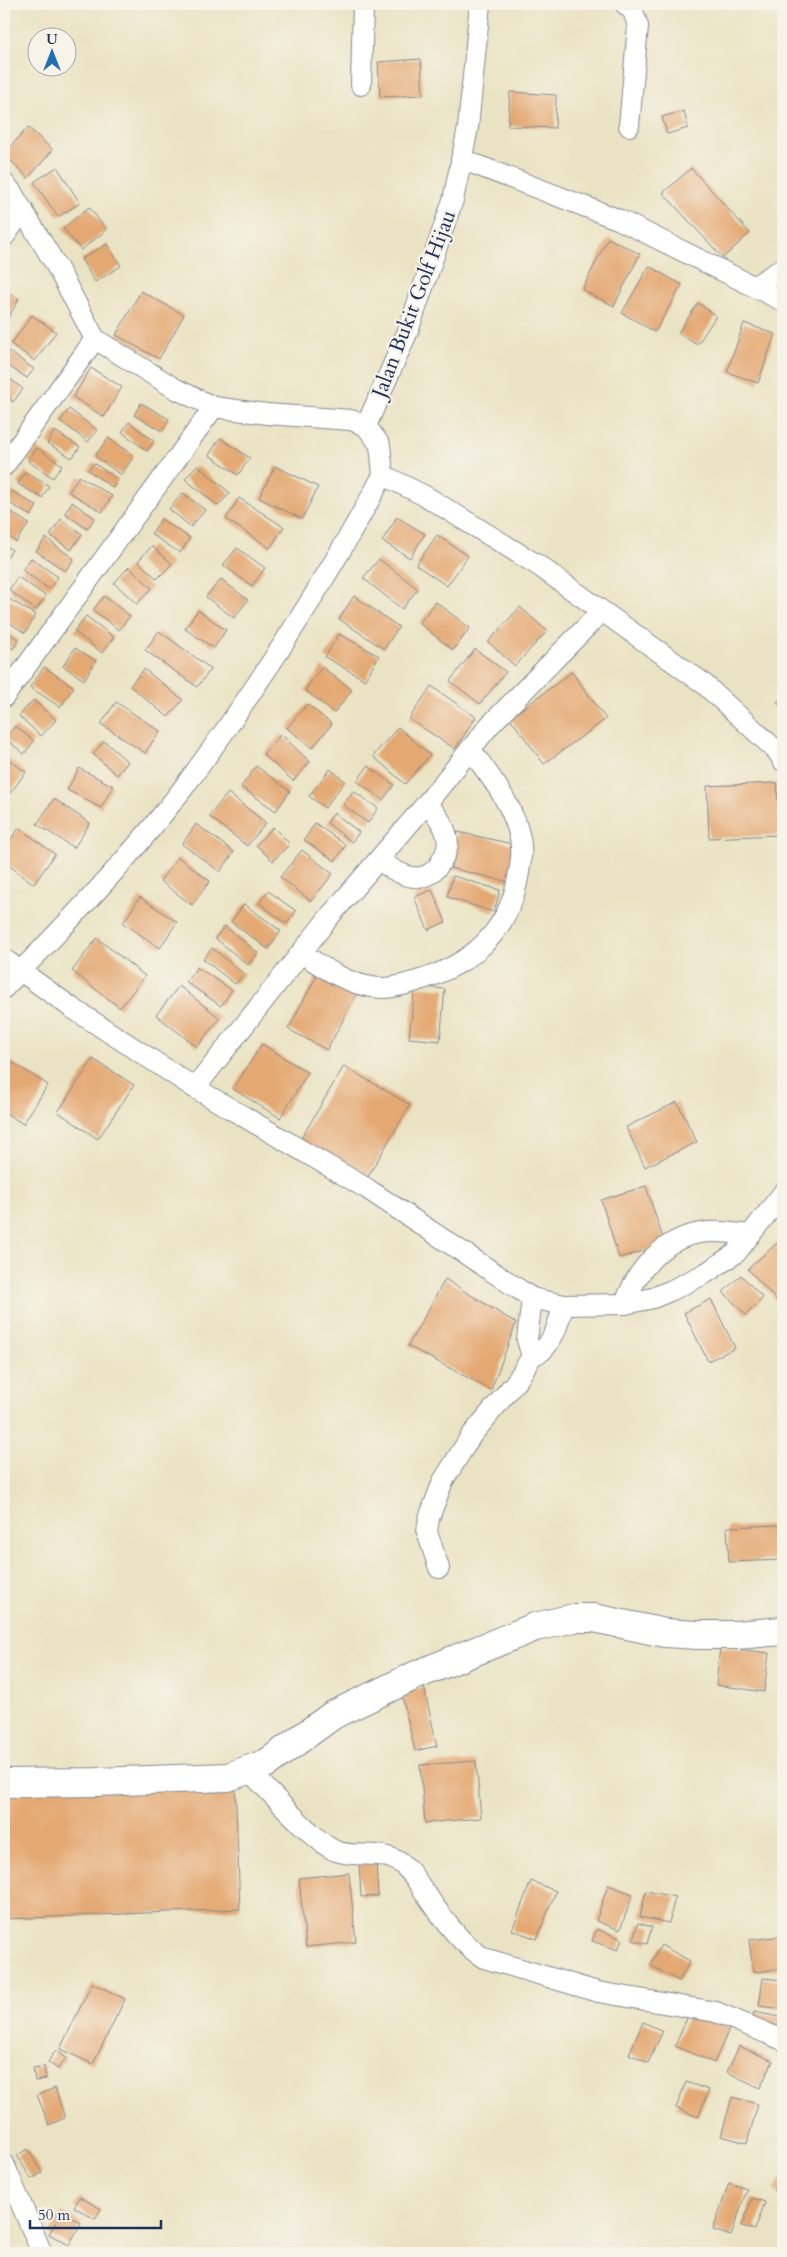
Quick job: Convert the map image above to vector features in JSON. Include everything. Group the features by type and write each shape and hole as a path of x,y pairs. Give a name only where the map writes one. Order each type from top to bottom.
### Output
{"main road":[{"path":"4,1782 97,1782 219,1777 249,1771 267,1763 333,1715 414,1676 535,1627 574,1618 594,1618 665,1633 697,1635 736,1635 783,1631"}],"street":[{"path":"361,84 363,4"},
{"name":"Jalan Bukit Golf Hijau","path":"366,426 408,331 453,200 470,110 480,4"},
{"path":"624,4 633,11 638,26 629,126"},
{"path":"461,159 620,220 783,301"},
{"path":"4,183 23,210 57,267 95,339 176,389 214,407 267,414 351,420 366,426 380,445 383,475 316,592 261,677 180,792 120,863 4,988"},
{"path":"4,237 23,210"},
{"path":"755,286 783,268"},
{"path":"4,466 95,339"},
{"path":"4,697 214,407"},
{"path":"383,475 427,497 539,566 703,683 778,752 783,761"},
{"path":"196,1088 300,953 427,803 470,749 495,720 601,612"},
{"path":"300,953 345,979 373,987 397,987 429,978 467,959 488,942 504,922 515,892 522,861 520,838 510,810 495,783 470,749"},
{"path":"379,860 396,873 410,877 423,876 436,870 449,848 446,831 427,803"},
{"path":"4,959 20,972 196,1088 366,1188 532,1298 564,1305 625,1304 653,1298 706,1273 736,1253 783,1193"},
{"path":"625,1304 629,1290 646,1263 677,1240 699,1233 723,1231 750,1235"},
{"path":"532,1298 527,1340 532,1356"},
{"path":"439,1568 427,1532 429,1518 443,1481 470,1436 518,1379 532,1356 542,1351 556,1332 564,1305"},
{"path":"249,1771 327,1847 347,1854 386,1855 399,1862 411,1872 458,1939 484,1958 598,1992 716,2012 783,2040"},
{"path":"4,2164 42,2253"}],"building":[{"path":"421,59 423,95 380,97 378,62"},
{"path":"510,92 556,95 555,128 508,126"},
{"path":"684,111 688,128 667,134 662,117"},
{"path":"28,127 53,150 28,178 4,154"},
{"path":"57,167 80,203 58,217 34,182"},
{"path":"691,168 750,233 723,258 663,193"},
{"path":"89,207 107,230 81,250 63,228"},
{"path":"608,238 640,254 614,306 582,290"},
{"path":"107,244 121,266 95,282 81,259"},
{"path":"649,266 682,285 655,332 622,313"},
{"path":"4,289 19,299 7,320 4,318"},
{"path":"141,291 184,315 159,359 116,335"},
{"path":"698,303 716,316 697,345 678,333"},
{"path":"32,315 56,332 35,361 11,344"},
{"path":"744,323 775,334 758,383 727,372"},
{"path":"8,351 34,369 27,378 4,363"},
{"path":"91,368 122,387 104,417 73,397"},
{"path":"4,374 23,389 13,402 4,394"},
{"path":"141,403 169,419 162,431 134,415"},
{"path":"69,409 97,430 88,442 60,421"},
{"path":"129,422 154,441 147,451 122,432"},
{"path":"55,431 80,447 72,458 47,443"},
{"path":"108,438 134,456 121,475 95,456"},
{"path":"220,438 250,458 238,475 209,455"},
{"path":"37,448 62,465 53,478 28,461"},
{"path":"94,463 118,480 113,488 88,470"},
{"path":"197,465 230,493 218,506 185,479"},
{"path":"275,466 318,487 302,519 259,498"},
{"path":"25,472 49,486 42,498 18,484"},
{"path":"79,476 112,496 102,512 69,492"},
{"path":"12,491 37,506 31,516 6,501"},
{"path":"183,493 205,510 191,527 169,509"},
{"path":"239,498 284,527 270,548 226,519"},
{"path":"72,502 95,518 87,529 65,513"},
{"path":"4,507 29,524 16,542 4,533"},
{"path":"397,517 425,534 410,558 382,541"},
{"path":"61,519 82,534 71,550 50,535"},
{"path":"161,519 190,538 180,553 151,534"},
{"path":"437,535 468,556 447,586 416,565"},
{"path":"46,538 74,559 65,571 36,551"},
{"path":"4,544 12,550 6,559 4,557"},
{"path":"152,546 172,564 157,579 138,561"},
{"path":"237,548 265,568 252,586 223,565"},
{"path":"31,558 58,577 49,589 22,570"},
{"path":"379,559 418,589 402,609 363,578"},
{"path":"129,567 152,588 137,604 114,583"},
{"path":"18,577 46,596 36,610 9,590"},
{"path":"221,579 248,600 234,618 206,597"},
{"path":"4,596 36,615 25,633 4,619"},
{"path":"104,596 130,616 119,630 93,610"},
{"path":"354,596 399,627 384,649 339,619"},
{"path":"436,602 470,628 453,650 419,623"},
{"path":"520,607 547,631 515,666 488,642"},
{"path":"198,610 226,630 214,648 185,629"},
{"path":"86,616 114,637 102,653 74,631"},
{"path":"4,630 19,640 13,649 4,643"},
{"path":"159,631 211,669 197,687 145,650"},
{"path":"339,634 379,656 365,680 325,657"},
{"path":"75,648 96,661 84,680 63,666"},
{"path":"475,649 506,672 480,704 450,681"},
{"path":"44,667 74,687 60,707 30,687"},
{"path":"322,667 352,690 334,713 305,690"},
{"path":"144,669 183,700 168,717 130,686"},
{"path":"572,672 606,719 544,764 510,718"},
{"path":"431,686 476,717 455,749 409,719"},
{"path":"783,698 783,711 777,702"},
{"path":"33,700 56,720 41,736 19,716"},
{"path":"116,702 160,731 145,753 101,724"},
{"path":"307,704 332,724 312,748 287,728"},
{"path":"15,726 34,741 24,754 5,738"},
{"path":"398,727 430,755 405,784 373,756"},
{"path":"281,734 310,762 293,781 263,754"},
{"path":"104,741 128,762 117,775 93,754"},
{"path":"4,756 26,772 4,801"},
{"path":"256,766 290,791 276,811 241,787"},
{"path":"368,766 394,785 383,800 357,781"},
{"path":"79,768 113,786 101,808 67,790"},
{"path":"330,769 345,781 325,808 309,796"},
{"path":"777,783 780,835 709,838 707,786"},
{"path":"353,791 378,808 368,823 343,805"},
{"path":"228,793 266,823 247,846 209,816"},
{"path":"54,799 90,823 74,848 37,824"},
{"path":"334,813 359,832 352,842 327,823"},
{"path":"315,823 346,845 335,861 304,840"},
{"path":"196,824 234,852 220,872 182,844"},
{"path":"273,827 290,844 273,861 256,845"},
{"path":"19,828 55,854 34,884 4,862 4,849"},
{"path":"458,832 517,845 509,882 450,868"},
{"path":"302,850 333,874 311,901 280,877"},
{"path":"178,857 210,881 192,905 160,881"},
{"path":"453,876 500,890 494,912 447,897"},
{"path":"432,890 446,922 428,930 414,897"},
{"path":"268,891 296,911 287,924 259,903"},
{"path":"140,897 177,922 160,948 123,923"},
{"path":"244,904 281,931 268,949 231,922"},
{"path":"225,926 258,953 248,965 215,938"},
{"path":"97,938 145,976 120,1008 72,971"},
{"path":"212,948 244,974 235,984 203,959"},
{"path":"197,967 232,990 221,1006 186,982"},
{"path":"320,970 359,990 327,1050 288,1029"},
{"path":"179,986 220,1018 197,1047 156,1015"},
{"path":"415,986 445,989 440,1041 409,1038"},
{"path":"262,1044 308,1073 280,1118 233,1089"},
{"path":"4,1057 48,1085 23,1124 4,1112"},
{"path":"93,1059 134,1085 98,1139 58,1112"},
{"path":"344,1066 410,1105 366,1180 299,1142"},
{"path":"677,1102 697,1142 645,1167 626,1127"},
{"path":"646,1186 665,1245 619,1258 601,1200"},
{"path":"777,1243 783,1250 783,1301 780,1304 748,1269"},
{"path":"741,1275 763,1298 746,1315 723,1292"},
{"path":"445,1279 516,1323 491,1390 408,1346"},
{"path":"711,1299 735,1348 708,1361 684,1313"},
{"path":"781,1525 783,1560 729,1562 727,1527"},
{"path":"720,1647 769,1653 764,1692 716,1685"},
{"path":"424,1687 437,1746 415,1751 401,1692"},
{"path":"476,1761 481,1818 425,1823 420,1765"},
{"path":"235,1781 240,1909 4,1919 4,1790"},
{"path":"376,1860 378,1896 361,1897 359,1861"},
{"path":"349,1873 356,1942 306,1947 299,1878"},
{"path":"531,1881 556,1891 537,1939 512,1930"},
{"path":"608,1885 633,1894 620,1930 596,1921"},
{"path":"646,1891 675,1897 669,1923 640,1917"},
{"path":"638,1923 652,1927 647,1944 633,1940"},
{"path":"597,1929 622,1939 618,1950 592,1941"},
{"path":"783,1936 783,1969 753,1972 749,1940"},
{"path":"661,1945 690,1961 679,1981 650,1965"},
{"path":"763,1978 783,1980 783,2009 759,2006"},
{"path":"92,1983 125,1999 93,2064 60,2049"},
{"path":"691,2009 730,2027 714,2063 675,2046"},
{"path":"754,2012 780,2017 777,2030 751,2025"},
{"path":"643,2022 663,2031 648,2063 629,2054"},
{"path":"739,2046 773,2061 760,2088 727,2072"},
{"path":"56,2050 66,2058 58,2069 48,2062"},
{"path":"44,2066 46,2079 35,2081 33,2068"},
{"path":"686,2082 709,2090 698,2117 676,2108"},
{"path":"55,2088 65,2118 49,2125 37,2095"},
{"path":"732,2097 758,2104 747,2143 721,2136"},
{"path":"28,2149 42,2173 31,2179 17,2155"},
{"path":"783,2177 783,2195 782,2197 773,2190"},
{"path":"729,2183 747,2189 731,2236 713,2230"},
{"path":"80,2197 101,2209 95,2219 74,2207"},
{"path":"752,2198 765,2202 755,2230 742,2226"},
{"path":"62,2212 81,2223 69,2245 49,2234"}]}
